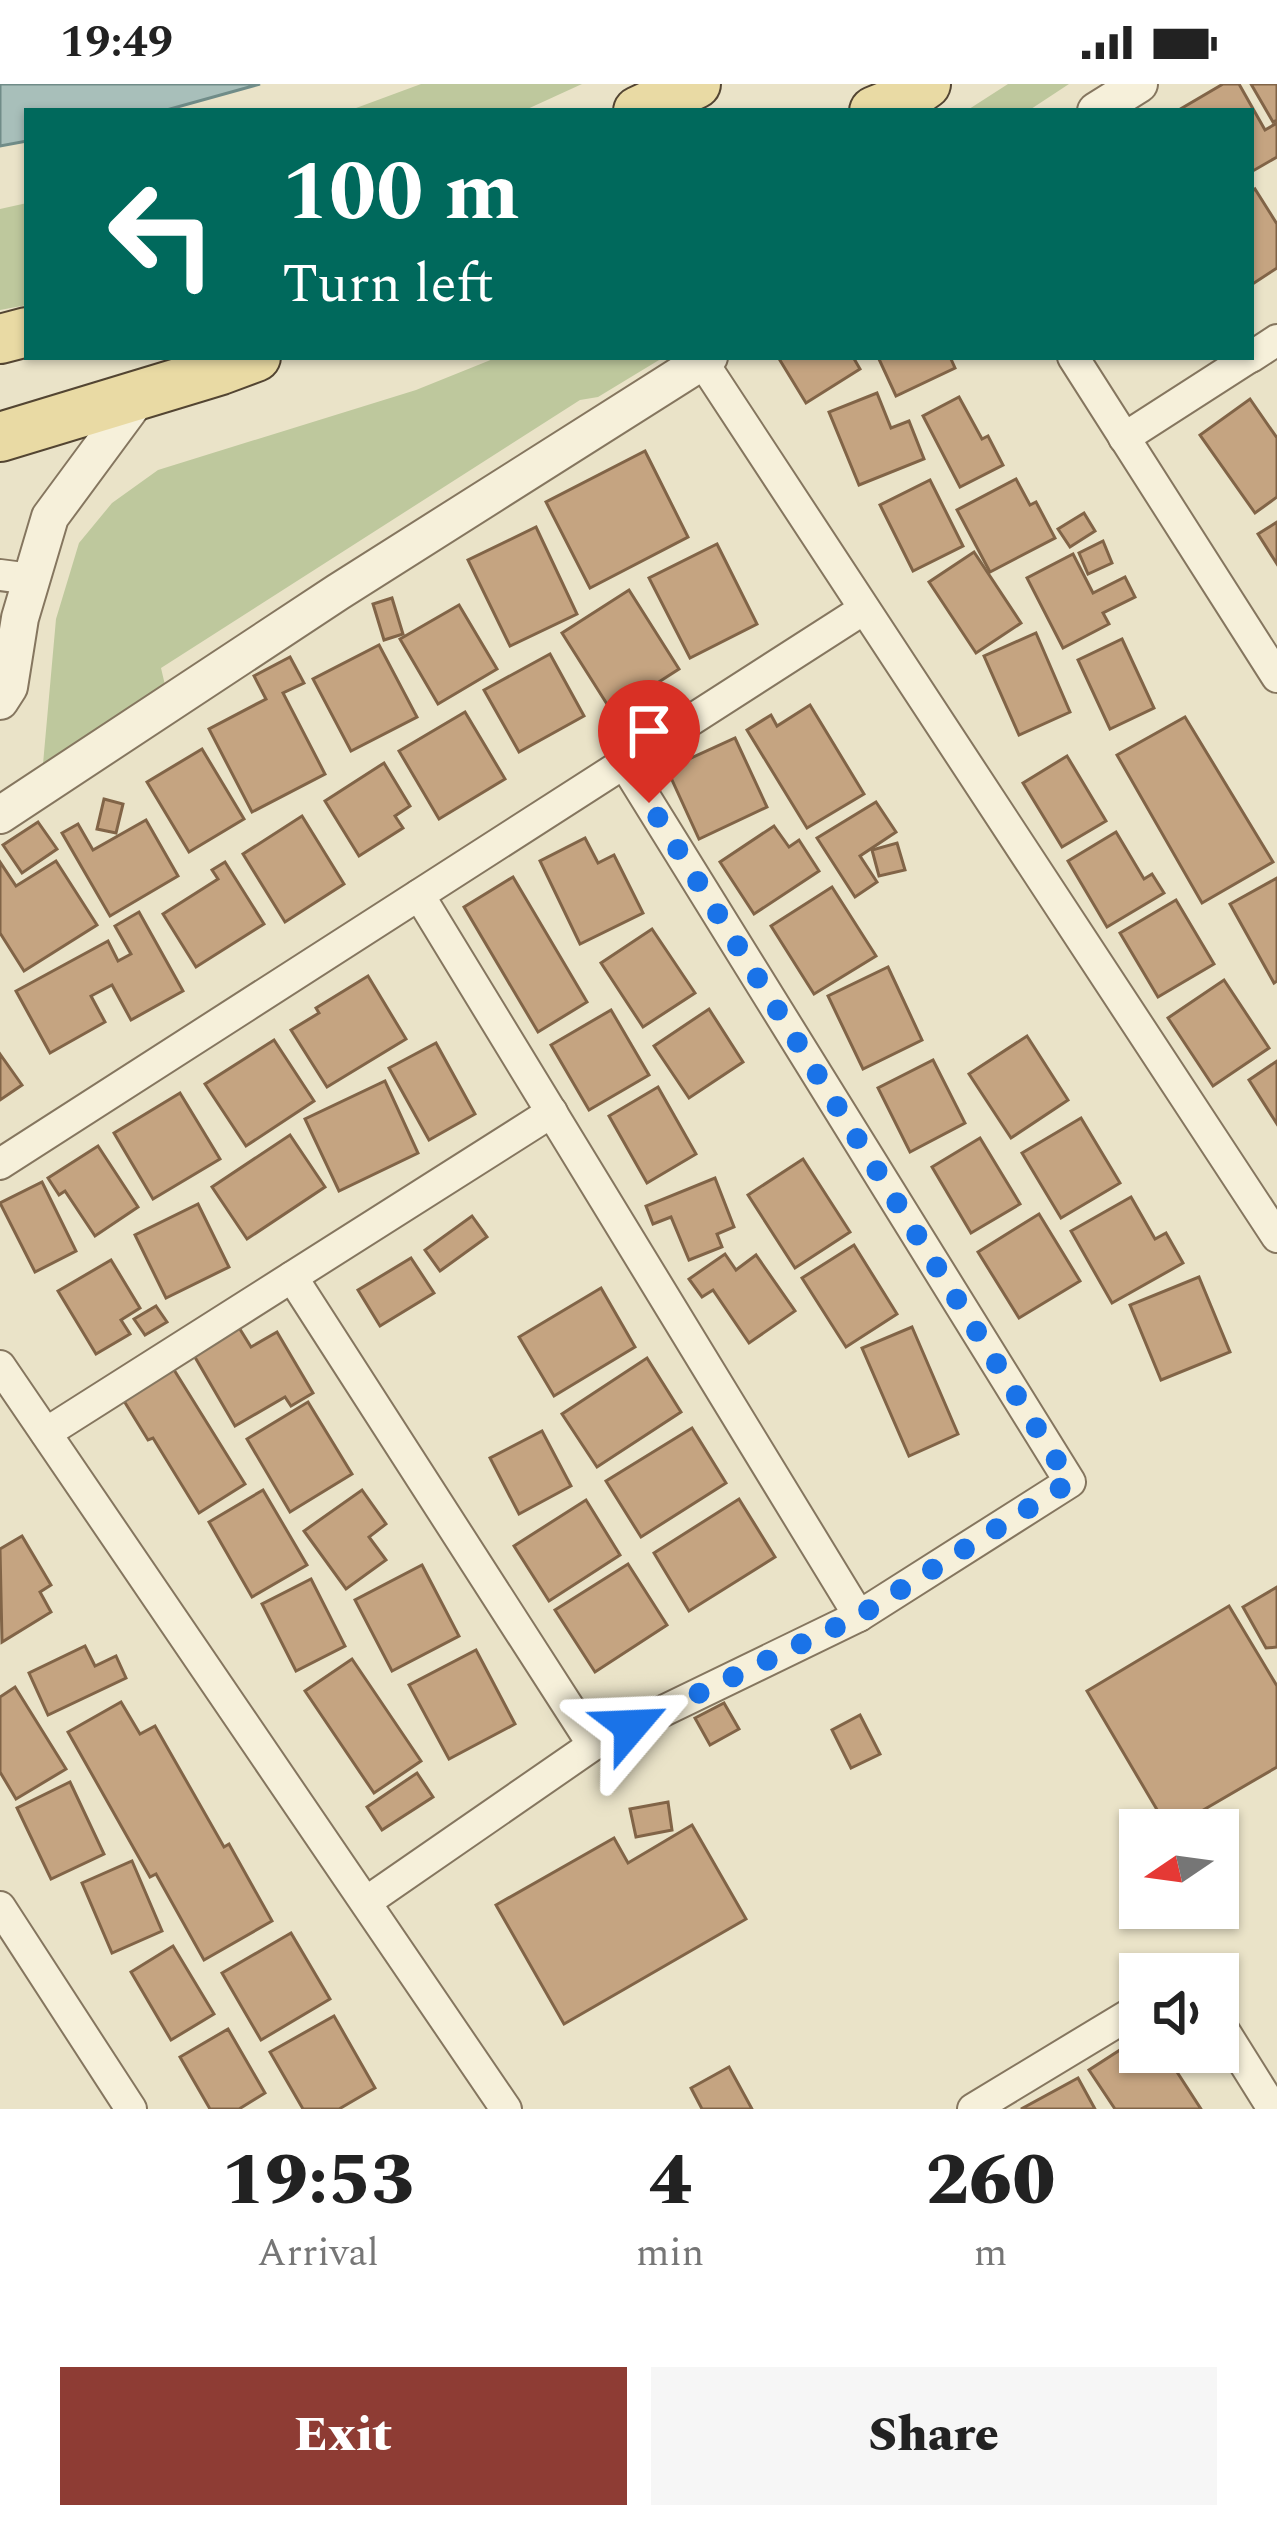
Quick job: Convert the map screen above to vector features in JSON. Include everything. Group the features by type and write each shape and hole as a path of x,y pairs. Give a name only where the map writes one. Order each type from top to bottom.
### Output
{"main road":[{"path":"644,108 696,84"},
{"path":"881,108 926,84"},
{"path":"0,437 248,360"}],"street":[{"path":"1101,108 1138,84"},
{"path":"0,814 703,360"},
{"path":"706,360 1277,1237"},
{"path":"1074,360 1277,677"},
{"path":"1124,438 1246,360"},
{"path":"0,701 9,687 20,618 16,577 50,517 140,394"},
{"path":"0,1164 864,608"},
{"path":"366,1902 593,1745 859,1616 1070,1482 624,763"},
{"path":"419,895 859,1616"},
{"path":"46,1432 552,1112"},
{"path":"292,1277 593,1745"},
{"path":"0,1366 506,2109"},
{"path":"0,1907 131,2109"},
{"path":"973,2109 1119,2021"},
{"path":"1239,2055 1273,2109"}],"green space":[{"path":"421,84 582,84 530,108 356,108"},
{"path":"1008,84 1069,84 1033,108 971,108"},
{"path":"24,204 24,306 0,310 0,209"},
{"path":"491,360 659,360 598,397 580,400 161,668 165,685 43,764 56,619 79,543 112,503 158,470 416,390"}],"water":[{"path":"0,84 260,84 174,108 24,108 24,142 0,146"}],"building":[{"path":"1223,84 1239,84 1253,108 1182,108"},
{"path":"1251,84 1277,84 1277,120 1273,122"},
{"path":"1254,111 1265,130 1277,123 1277,157 1254,170"},
{"path":"1254,190 1277,224 1277,268 1254,283"},
{"path":"780,360 855,360 860,369 806,403"},
{"path":"879,360 951,360 955,368 896,396"},
{"path":"877,393 891,428 909,421 924,459 859,485 829,412"},
{"path":"959,397 1003,465 960,487 923,416"},
{"path":"1250,399 1277,438 1277,497 1255,513 1200,435"},
{"path":"645,451 688,537 590,588 546,502"},
{"path":"1016,479 1030,505 1036,502 1055,538 990,572 957,510"},
{"path":"930,480 963,546 913,571 880,505"},
{"path":"1084,513 1095,531 1070,547 1058,529"},
{"path":"1277,522 1277,564 1258,534"},
{"path":"536,527 577,614 510,646 468,560"},
{"path":"1103,541 1112,563 1088,574 1079,553"},
{"path":"717,544 757,624 690,658 649,578"},
{"path":"974,552 1021,623 976,653 929,582"},
{"path":"1073,554 1093,593 1125,577 1135,597 1103,613 1109,624 1063,648 1027,578"},
{"path":"629,590 679,669 612,712 562,633"},
{"path":"392,598 403,634 384,640 373,604"},
{"path":"459,605 497,669 438,704 400,639"},
{"path":"1036,633 1070,712 1019,735 984,656"},
{"path":"1122,639 1154,708 1110,729 1078,660"},
{"path":"379,645 417,717 351,751 313,679"},
{"path":"550,654 584,716 519,752 484,690"},
{"path":"290,657 304,683 283,693 325,774 252,812 209,729 266,699 254,676"},
{"path":"810,705 864,794 807,828 747,730 771,715 777,726"},
{"path":"465,712 505,779 439,819 399,751"},
{"path":"1185,717 1273,862 1202,903 1117,755"},
{"path":"735,738 767,807 699,839 667,769"},
{"path":"202,749 244,819 189,852 147,782"},
{"path":"1067,756 1106,821 1062,847 1023,783"},
{"path":"384,763 410,806 395,816 403,828 359,856 325,801"},
{"path":"104,799 123,804 116,833 97,829"},
{"path":"876,802 896,832 860,856 877,882 855,897 817,838"},
{"path":"302,816 344,884 285,922 243,854"},
{"path":"146,820 178,876 110,916 62,833 78,824 93,850"},
{"path":"38,822 57,849 22,873 3,845"},
{"path":"774,826 789,847 799,840 819,871 754,914 720,862"},
{"path":"1116,832 1144,879 1152,874 1164,893 1107,927 1068,861"},
{"path":"585,838 598,863 614,855 643,913 580,944 540,861"},
{"path":"897,843 905,870 879,876 872,850"},
{"path":"56,861 97,925 24,971 0,933 0,862 16,886"},
{"path":"225,862 264,924 196,967 163,914 218,879 212,870"},
{"path":"513,877 587,1002 538,1032 464,907"},
{"path":"1277,878 1277,981 1274,983 1230,904"},
{"path":"832,887 876,956 814,994 771,926"},
{"path":"1176,900 1214,964 1158,997 1120,933"},
{"path":"139,912 183,991 131,1020 112,985 91,996 105,1022 50,1053 16,991 108,941 118,961 131,954 115,926"},
{"path":"652,929 695,993 643,1027 601,963"},
{"path":"888,967 922,1040 863,1069 828,996"},
{"path":"368,976 406,1039 327,1087 291,1030 319,1013 316,1008"},
{"path":"1224,980 1269,1048 1213,1086 1168,1018"},
{"path":"709,1009 743,1062 689,1098 654,1046"},
{"path":"611,1010 649,1075 589,1110 551,1045"},
{"path":"1027,1036 1068,1100 1011,1138 969,1074"},
{"path":"274,1040 314,1101 246,1146 205,1084"},
{"path":"436,1043 475,1114 429,1140 389,1068"},
{"path":"0,1054 22,1085 0,1100"},
{"path":"933,1060 965,1123 910,1152 878,1088"},
{"path":"1277,1061 1277,1124 1249,1080"},
{"path":"385,1081 418,1153 339,1191 305,1119"},
{"path":"658,1087 696,1154 647,1183 609,1116"},
{"path":"180,1093 220,1159 153,1199 114,1133"},
{"path":"1081,1118 1120,1183 1061,1218 1022,1153"},
{"path":"290,1135 325,1187 247,1239 212,1187"},
{"path":"980,1138 1020,1204 971,1233 932,1167"},
{"path":"98,1146 138,1207 95,1236 65,1191 59,1195 48,1178"},
{"path":"803,1159 850,1232 795,1268 748,1195"},
{"path":"715,1178 734,1227 717,1234 722,1247 689,1260 671,1217 653,1224 646,1206"},
{"path":"42,1182 76,1251 35,1272 0,1203"},
{"path":"1131,1197 1155,1239 1166,1233 1183,1263 1112,1303 1071,1231"},
{"path":"198,1204 229,1267 166,1298 135,1235"},
{"path":"1039,1214 1080,1281 1019,1318 978,1252"},
{"path":"472,1216 487,1237 440,1271 425,1250"},
{"path":"854,1245 897,1314 846,1347 802,1278"},
{"path":"725,1254 736,1270 756,1255 795,1311 749,1343 713,1290 702,1297 689,1279"},
{"path":"411,1258 434,1293 380,1326 358,1290"},
{"path":"111,1260 140,1308 121,1320 130,1334 96,1354 58,1291"},
{"path":"1199,1277 1230,1352 1161,1380 1130,1305"},
{"path":"601,1288 635,1347 554,1396 519,1337"},
{"path":"156,1306 167,1322 145,1335 134,1319"},
{"path":"238,1326 251,1347 277,1332 313,1393 291,1406 285,1397 235,1426 192,1352"},
{"path":"912,1327 958,1434 909,1456 862,1348"},
{"path":"166,1357 245,1484 199,1513 116,1388"},
{"path":"647,1358 681,1412 597,1467 562,1414"},
{"path":"308,1402 352,1474 290,1512 247,1439"},
{"path":"692,1428 726,1483 641,1537 606,1481"},
{"path":"542,1431 571,1486 519,1514 490,1458"},
{"path":"263,1490 307,1565 252,1597 209,1522"},
{"path":"362,1490 386,1524 369,1537 386,1560 346,1589 304,1531"},
{"path":"739,1499 775,1557 689,1611 654,1553"},
{"path":"586,1500 620,1555 549,1601 514,1546"},
{"path":"22,1536 51,1585 40,1592 51,1612 2,1642 0,1549"},
{"path":"628,1564 667,1625 595,1672 555,1610"},
{"path":"422,1565 459,1636 392,1671 355,1600"},
{"path":"311,1579 345,1646 296,1671 262,1604"},
{"path":"1277,1587 1277,1647 1266,1648 1243,1607"},
{"path":"1229,1606 1277,1686 1277,1767 1205,1809 1157,1809 1087,1691"},
{"path":"85,1646 95,1666 116,1656 126,1678 48,1715 29,1673"},
{"path":"476,1650 515,1724 449,1759 409,1685"},
{"path":"352,1659 421,1761 374,1793 305,1691"},
{"path":"15,1687 66,1769 16,1799 0,1772 0,1697"},
{"path":"121,1702 140,1734 155,1726 272,1921 204,1960 156,1874 150,1877 68,1732"},
{"path":"724,1703 739,1729 710,1745 695,1718"},
{"path":"860,1715 880,1754 851,1768 832,1730"},
{"path":"417,1773 433,1797 382,1830 367,1807"},
{"path":"70,1782 104,1854 51,1879 17,1808"},
{"path":"668,1802 672,1830 636,1837 630,1809"},
{"path":"692,1825 746,1919 564,2024 496,1905 614,1838 628,1863"},
{"path":"132,1861 162,1931 112,1953 82,1883"},
{"path":"291,1933 330,1999 261,2040 222,1973"},
{"path":"173,1946 214,2014 171,2040 131,1972"},
{"path":"334,2016 375,2088 339,2109 303,2109 270,2052"},
{"path":"228,2029 265,2093 239,2109 210,2109 180,2057"},
{"path":"1119,2051 1119,2073 1178,2073 1201,2109 1115,2109 1089,2070"},
{"path":"729,2067 752,2109 702,2109 691,2088"},
{"path":"1078,2078 1095,2109 1021,2109"}],"route":[{"path":"631,1726 859,1616 1070,1482 649,803"}]}
